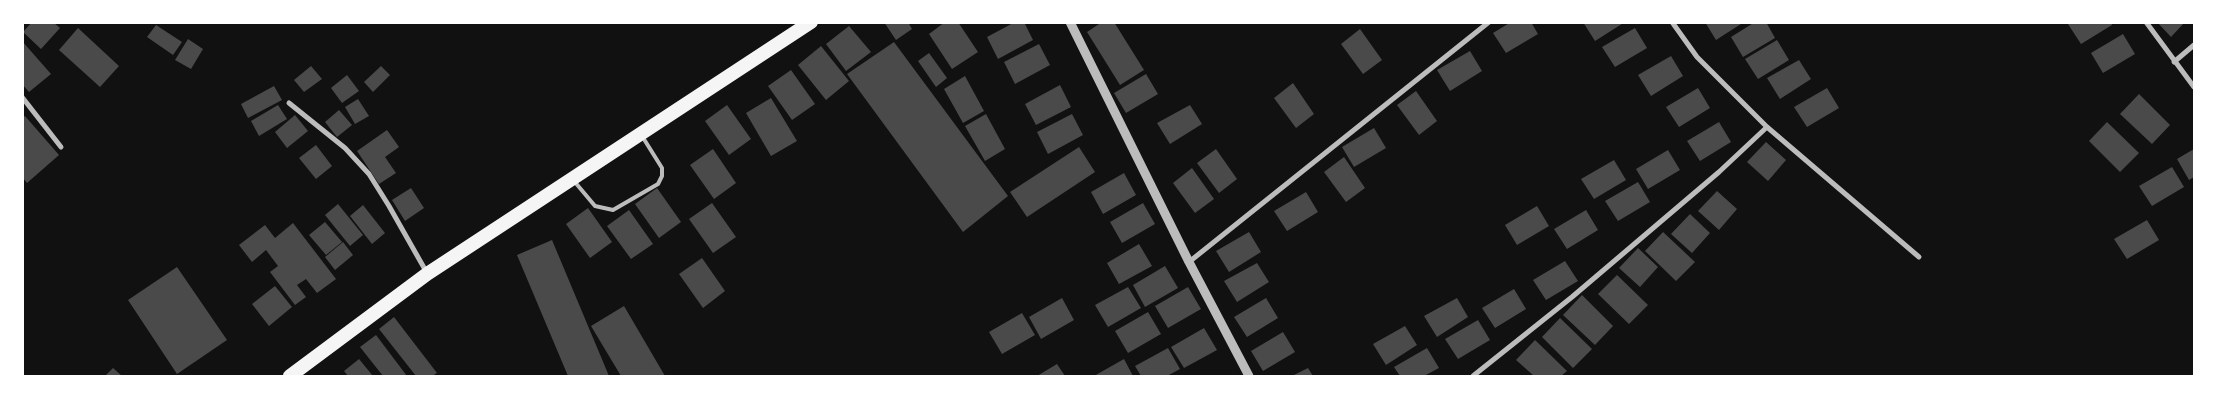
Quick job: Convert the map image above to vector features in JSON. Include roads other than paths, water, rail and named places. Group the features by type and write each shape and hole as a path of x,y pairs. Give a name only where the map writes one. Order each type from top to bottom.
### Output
{"highway":[{"path":"290,376 427,274 811,22"}],"street":[{"path":"1070,22 1245,375"},
{"path":"1189,262 1489,22"},
{"path":"1672,22 1697,57 1767,127 1920,257"},
{"path":"2146,22 2194,87"},
{"path":"2174,62 2194,45"},
{"path":"22,97 61,147"},
{"path":"289,104 345,148 368,174 389,206 427,274"},
{"path":"1473,376 1580,291 1719,172 1767,127"}],"lane":[{"path":"573,179 595,206 613,210 658,184 662,176 662,168 641,134"}]}
